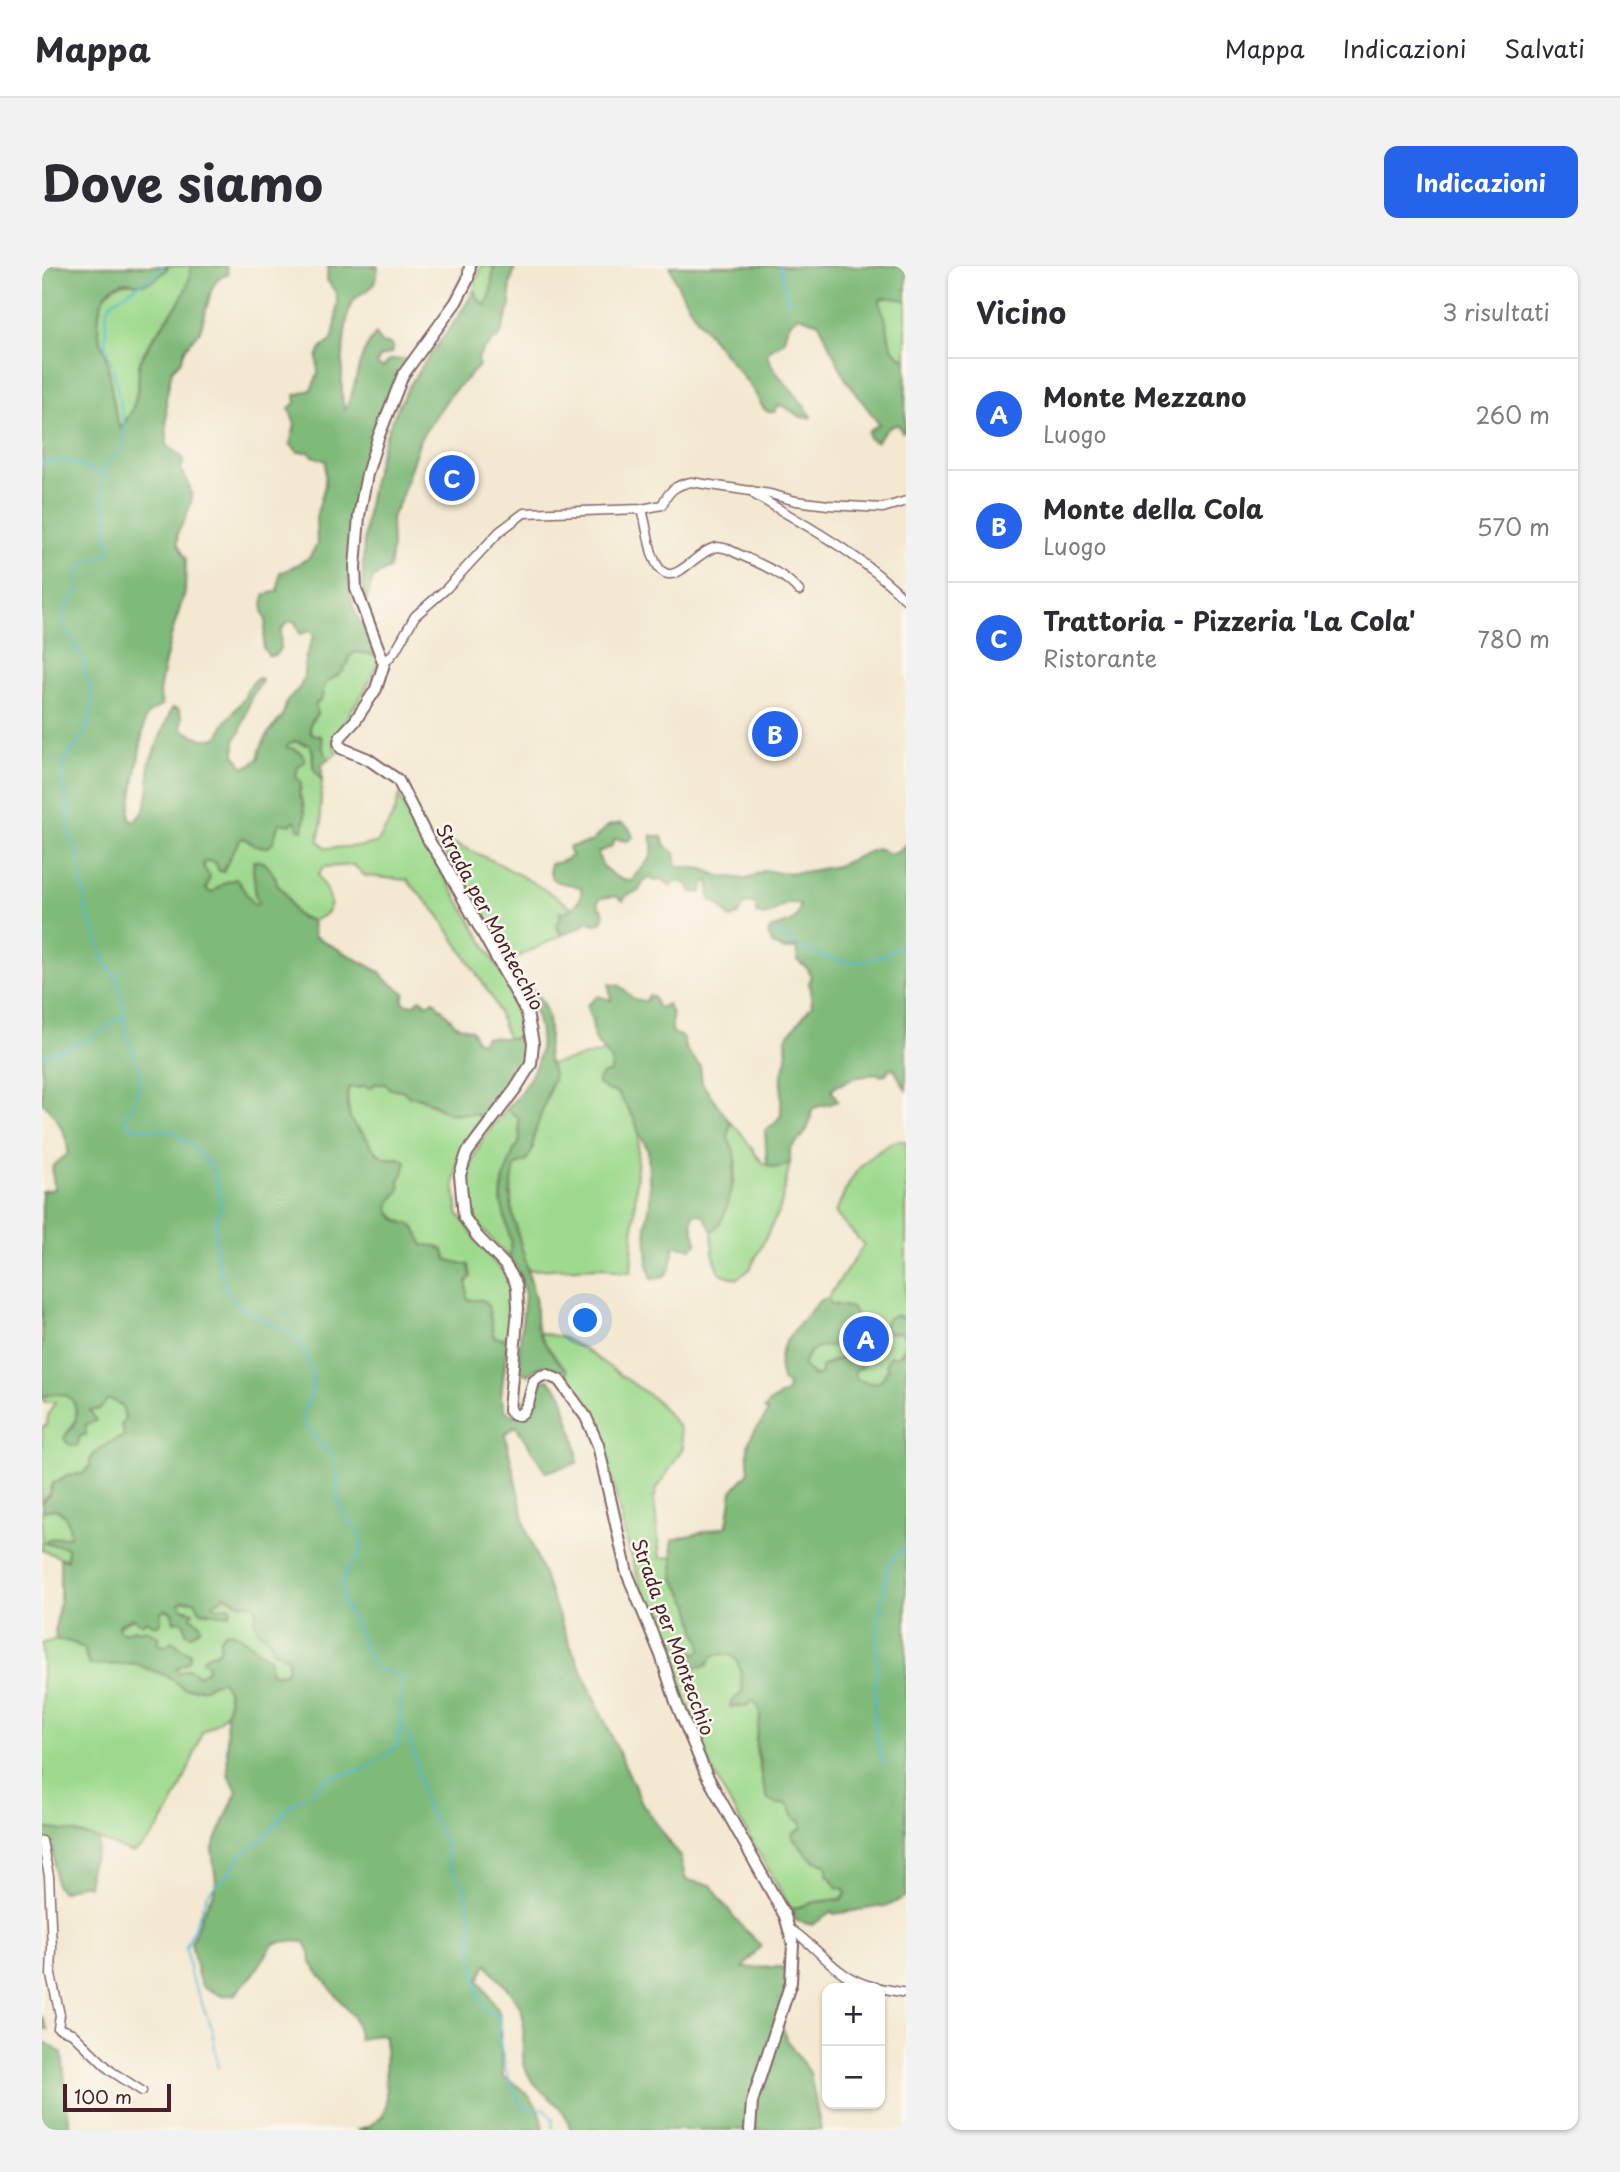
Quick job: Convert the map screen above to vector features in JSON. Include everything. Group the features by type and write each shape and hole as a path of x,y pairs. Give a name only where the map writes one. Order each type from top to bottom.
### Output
{"street":[{"path":"383,664 356,589 359,516 365,485 378,438 403,375 456,302 468,279 470,266"},
{"name":"Strada per Montecchio","path":"750,2130 752,2102 791,1982 793,1944 789,1928 785,1916 706,1774 676,1702 661,1655 626,1573 598,1445 586,1417 559,1380 547,1374 534,1381 523,1412 514,1415 509,1410 518,1308 515,1280 464,1217 460,1175 467,1153 531,1064 533,1043 527,1013 429,841 398,780 368,759 341,748 339,742 376,689 383,664 395,651 415,616 446,589 499,532 524,513 642,509 662,505 671,490 680,484 691,482 828,505 883,508 906,501"},
{"name":"Strada per Montecchio","path":"752,491 840,545 884,578 906,600"},
{"path":"642,509 652,553 659,568 667,574 682,570 706,552 720,547 774,572 791,582 799,591"},
{"path":"42,1841 49,1877 51,1975 60,2015 58,2028 72,2033 111,2071 142,2091"},
{"path":"789,1928 807,1940 831,1965 860,1983"},
{"path":"885,1989 906,1993"}],"green space":[{"path":"42,266 168,266 151,282 126,282 117,285 110,289 101,304 98,321 100,339 120,429 136,400 140,363 178,304 189,279 191,266 226,266 228,274 218,279 212,288 200,331 172,370 166,399 167,445 184,459 181,470 189,484 192,499 177,534 178,544 186,559 185,592 163,671 159,692 162,705 145,719 130,809 130,819 134,821 143,813 146,805 149,764 172,708 178,709 184,731 203,739 213,739 218,737 247,690 256,679 261,678 235,739 235,755 243,767 258,759 269,732 282,717 287,701 300,687 314,634 310,631 300,634 295,622 288,622 281,630 280,648 276,655 269,656 263,648 266,620 263,612 264,595 278,591 280,572 309,558 317,544 316,517 325,485 326,461 309,452 298,452 290,444 295,425 289,408 296,403 295,395 311,390 318,374 317,357 321,349 332,340 337,301 336,293 327,280 328,266 378,266 372,287 356,298 349,311 344,340 342,390 345,410 360,362 376,334 380,342 390,344 393,348 391,353 380,357 377,363 379,366 384,367 389,360 406,359 408,362 374,432 359,483 351,534 351,598 378,655 355,652 349,657 344,671 327,682 322,698 315,705 317,714 311,723 310,731 311,734 321,736 328,759 322,765 322,781 313,767 310,745 295,741 287,745 287,748 301,754 305,762 298,766 296,776 301,783 299,793 305,818 303,830 298,829 296,821 291,825 280,823 273,843 268,847 255,846 245,838 241,839 223,872 219,871 215,862 204,861 203,867 210,876 206,889 211,893 224,883 236,879 255,905 259,902 255,895 253,864 254,861 263,862 270,868 297,915 312,921 314,936 380,972 405,993 402,1000 406,1004 415,1005 421,999 427,1004 434,1001 456,1025 472,1030 476,1040 481,1042 485,1037 512,1038 528,1034 523,1060 513,1081 481,1119 473,1114 448,1113 418,1097 410,1097 402,1090 390,1089 385,1084 375,1084 367,1088 365,1085 359,1088 349,1087 348,1111 354,1125 378,1154 406,1161 398,1181 399,1192 390,1204 392,1215 414,1228 423,1245 437,1246 444,1251 448,1260 469,1265 471,1277 467,1281 467,1298 483,1300 488,1306 494,1337 503,1339 508,1336 501,1397 505,1410 513,1416 539,1382 548,1379 563,1395 576,1445 577,1463 546,1472 516,1426 505,1434 526,1528 567,1638 642,1803 680,1857 686,1880 711,1885 734,1917 761,1946 743,1968 781,1967 792,1975 780,2022 787,2040 810,2073 821,2130 570,2130 564,2113 529,2076 523,2058 524,2023 520,2007 487,1964 479,1980 498,2010 501,2022 503,2076 536,2105 543,2130 356,2130 369,2126 383,2116 386,2105 385,2036 378,2034 359,2040 354,2018 311,1963 305,1942 286,1941 273,1944 253,1975 236,1994 222,1996 202,1986 191,1943 214,1892 216,1881 212,1850 237,1791 228,1774 228,1692 222,1680 204,1688 185,1689 167,1676 133,1663 89,1665 85,1649 56,1639 60,1558 67,1560 67,1548 45,1543 49,1539 70,1536 70,1532 62,1513 55,1509 44,1511 42,1502 50,1494 53,1483 63,1480 67,1475 83,1474 96,1453 123,1437 121,1427 125,1417 122,1405 107,1400 100,1409 90,1411 96,1421 86,1424 86,1435 80,1436 77,1446 72,1446 64,1438 75,1423 76,1412 72,1401 59,1394 42,1397 42,1191 55,1189 52,1168 68,1154 68,1147 52,1112 42,1102","holes":["224,1595 239,1603 255,1605 257,1610 254,1620 258,1630 270,1640 273,1650 288,1659 285,1673 274,1674 270,1670 270,1659 240,1636 228,1631 220,1638 220,1649 205,1656 202,1661 207,1664 208,1669 198,1676 189,1669 178,1673 176,1668 187,1663 190,1653 172,1641 161,1646 157,1643 159,1637 145,1629 124,1633 119,1630 118,1625 133,1618 142,1624 146,1620 156,1626 160,1623 161,1612 166,1609 172,1612 174,1622 184,1623 186,1633 192,1635 201,1628 200,1623 191,1617 193,1612 182,1608 179,1603 184,1600 195,1601 200,1611 228,1615 231,1610 229,1606 218,1608 213,1605 216,1601"]},
{"path":"168,266 191,266 189,280 177,305 144,352 139,365 135,401 119,430 106,356 100,339 100,307 104,298 117,286 139,284"},
{"path":"481,266 494,266 490,297 485,305 475,292"},
{"path":"494,266 515,266 510,286 510,307 500,336 484,349 477,360 479,366 450,395 420,439 400,501 391,519 392,548 389,569 373,578 366,602 363,574 366,519 375,473 388,429 416,375 459,316 474,290 477,299 485,305 490,297"},
{"path":"670,266 906,266 906,301 880,299 891,345 906,360 905,431 902,432 899,425 895,425 888,428 876,442 869,438 868,432 879,424 845,378 819,323 799,316 788,327 784,341 768,351 767,355 811,417 802,417 779,405 774,412 765,410 753,390 695,316"},
{"path":"880,299 906,301 906,360 894,350 889,340 880,302"},
{"path":"355,652 378,655 378,664 365,690 334,737 337,753 328,759 321,736 311,734 309,724 317,714 315,706 327,682 336,677"},
{"path":"295,741 305,745 307,743 312,747 313,767 322,781 322,824 319,841 326,848 364,846 378,842 395,812 399,796 509,987 528,1034 508,1039 493,999 438,914 407,880 365,876 354,865 324,867 318,875 329,896 330,907 321,917 312,921 297,915 278,886 275,876 255,874 259,902 254,905 233,880 211,893 206,889 204,861 215,862 231,852 241,839 245,838 255,846 268,847 280,823 297,821 303,803 296,776 298,766 292,748 287,749 287,744"},
{"path":"621,823 629,828 633,837 628,841 615,839 611,847 598,852 599,858 605,868 620,879 632,881 651,856 651,835 662,837 665,845 675,853 677,866 747,879 765,870 779,873 803,872 837,866 873,850 880,849 889,854 898,852 906,844 906,1090 894,1069 889,1069 881,1076 876,1073 834,1086 832,1091 838,1101 812,1109 806,1132 790,1149 790,1163 778,1168 767,1165 765,1130 781,1115 782,1074 787,1060 786,1038 812,1005 809,982 811,978 808,969 798,961 796,948 785,950 773,945 768,934 770,929 794,920 800,905 787,904 763,916 757,914 754,903 745,904 738,915 730,918 720,906 710,900 709,881 706,881 701,893 692,892 687,884 678,881 670,886 663,879 655,881 650,878 644,880 639,891 627,895 623,901 616,896 601,898 598,901 604,918 601,923 587,921 582,927 562,935 556,924 560,919 560,912 576,905 581,888 551,877 550,864 572,856 569,847 591,842 608,826"},
{"path":"435,837 506,868 573,908 560,919 557,929 562,935 510,961"},
{"path":"522,984 540,998 546,1013 549,1029 547,1056 553,1078 534,1136 532,1151 526,1161 515,1166 510,1195 535,1298 537,1327 549,1350 567,1370 567,1379 548,1366 538,1367 528,1375 517,1370 525,1295 519,1273 510,1259 511,1242 501,1201 504,1178 520,1135 519,1119 507,1109 530,1078 540,1050 537,1020"},
{"path":"609,984 620,986 638,1000 646,1001 649,995 653,996 657,1007 667,1004 672,1014 672,1032 683,1038 686,1050 700,1066 702,1083 730,1122 728,1138 735,1154 735,1162 726,1210 718,1226 712,1231 704,1216 694,1213 692,1225 697,1244 691,1248 673,1246 670,1268 659,1278 652,1279 648,1265 648,1150 635,1120 618,1093 598,1084 602,1075 611,1072 612,1061 594,1039 587,1005 598,996 611,1000"},
{"path":"605,1052 611,1061 612,1069 602,1075 598,1084 618,1093 635,1120 639,1133 631,1272 602,1267 528,1270 514,1218 512,1179 515,1166 527,1158 533,1149 534,1134 552,1080 550,1064"},
{"path":"385,1084 402,1090 410,1097 418,1097 448,1113 473,1114 481,1119 459,1154 454,1183 458,1213 483,1249 504,1272 510,1284 512,1295 508,1336 503,1339 494,1337 488,1306 467,1298 467,1281 471,1277 468,1265 448,1260 422,1246 416,1231 389,1210 400,1158 383,1157 369,1145 350,1118 347,1095 349,1086"},
{"path":"507,1109 519,1119 520,1135 502,1190 502,1204 511,1245 510,1259 474,1217 468,1183 478,1149"},
{"path":"730,1122 766,1165 780,1167 790,1163 780,1209 750,1269 737,1279 720,1273 713,1254 712,1231 726,1207 735,1172 735,1154 728,1136"},
{"path":"895,1141 906,1141 906,1318 889,1333 900,1332 905,1337 906,1346 880,1382 857,1380 854,1373 864,1357 831,1361 822,1367 821,1374 816,1377 803,1365 806,1357 815,1349 837,1342 859,1322 851,1308 831,1304 827,1299 864,1245 835,1213 857,1171 872,1156"},
{"path":"822,1299 827,1299 831,1304 851,1308 863,1329 855,1338 842,1340 841,1344 818,1348 809,1353 803,1365 811,1375 816,1377 821,1374 821,1367 853,1353 864,1357 863,1367 854,1373 857,1380 880,1382 888,1369 886,1364 889,1356 900,1356 906,1345 906,1896 890,1905 834,1914 832,1912 812,1925 797,1921 791,1909 815,1902 841,1900 846,1894 844,1889 836,1887 827,1875 827,1866 812,1859 794,1840 792,1834 802,1828 800,1820 795,1820 789,1805 778,1805 768,1800 756,1746 759,1708 751,1700 748,1705 730,1707 731,1702 742,1693 740,1670 735,1658 723,1654 713,1656 705,1665 694,1667 685,1656 686,1652 701,1651 701,1642 690,1605 674,1579 672,1540 727,1526 732,1491 749,1472 749,1441 768,1412 764,1409 788,1391 780,1371 784,1345"},
{"path":"894,1315 906,1318 906,1341 900,1332 889,1333 883,1327 887,1319"},
{"path":"538,1332 563,1338 584,1349 656,1400 679,1427 683,1448 657,1489 654,1500 660,1558 673,1557 674,1579 690,1605 702,1642 701,1651 686,1652 685,1656 704,1667 713,1656 723,1654 735,1658 740,1670 742,1693 731,1702 731,1707 748,1705 751,1699 760,1709 756,1750 768,1800 789,1805 793,1817 800,1819 802,1829 796,1833 794,1840 810,1858 827,1866 827,1875 844,1889 845,1898 791,1909 724,1793 708,1761 641,1588 624,1532 604,1444 588,1407 567,1379 567,1370"},
{"path":"61,1393 72,1400 76,1410 74,1422 67,1433 80,1436 90,1411 107,1400 112,1400 123,1406 123,1437 93,1455 84,1474 67,1475 50,1488 50,1494 42,1502 42,1427 47,1425 48,1415 55,1402 44,1402 42,1397 44,1394"},
{"path":"42,1509 57,1509 66,1516 70,1536 49,1539 50,1545 67,1548 67,1560 42,1550"},
{"path":"224,1595 239,1603 255,1605 258,1621 273,1650 288,1659 285,1673 274,1674 270,1670 269,1659 252,1646 220,1649 205,1656 203,1661 208,1670 198,1676 194,1672 178,1673 176,1668 187,1663 190,1653 177,1644 162,1646 139,1631 124,1633 119,1630 118,1625 133,1618 142,1624 146,1620 151,1623 166,1609 185,1623 195,1620 188,1609 182,1608 178,1603 184,1600 195,1601 200,1611 228,1615 213,1605"},
{"path":"56,1639 85,1649 89,1665 133,1663 167,1676 186,1689 204,1688 222,1679 226,1688 227,1710 218,1722 202,1732 184,1781 166,1817 144,1845 132,1853 97,1839 42,1828 42,1644"},
{"path":"42,1828 73,1832 97,1839 98,1847 89,1869 88,1886 81,1884 62,1892 56,1885 53,1849 42,1839"},
{"path":"42,2016 48,2030 44,2028 42,2040"},
{"path":"42,2040 62,2053 70,2130 42,2130"}],"waterway":[{"path":"163,266 112,302 107,309 105,343 125,428 122,450 107,462 103,481 102,496 108,514 110,549 108,554 89,561 78,570 80,590 67,604 61,629 71,637 85,664 85,673 92,692 90,720 78,744 65,760 62,786 68,806 69,830 78,855 88,919 96,932 105,962 119,983 127,1037 140,1069 138,1091 125,1119 132,1127 178,1134 207,1163 215,1175 221,1202 215,1224 215,1237 225,1287 243,1308 289,1334 299,1342 305,1352 313,1383 304,1419 311,1433 334,1460 340,1506 362,1542 361,1551 347,1570 342,1583 342,1598 371,1664 402,1679 400,1722 410,1738 426,1808 445,1841 450,1866 465,1888 472,1923 471,1948 479,1998 488,2012 500,2018 498,2034 506,2070 523,2108 545,2109 553,2119 552,2130"},
{"path":"780,266 790,303"},
{"path":"42,463 64,460 104,475"},
{"path":"771,930 823,957 851,962 878,957 906,942"},
{"path":"42,1056 89,1040 124,1015"},
{"path":"886,1767 874,1721 879,1616 888,1564 906,1546"},
{"path":"218,2068 212,2029 190,1974 186,1947 208,1893 230,1872 242,1854 274,1827 289,1806 313,1792 327,1778 366,1769 394,1750 400,1724"}],"place":[{"name":"Trattoria - Pizzeria 'La Cola'","path":"452,478"},
{"name":"Monte della Cola","path":"775,734"},
{"name":"Monte Mezzano","path":"866,1339"}]}
